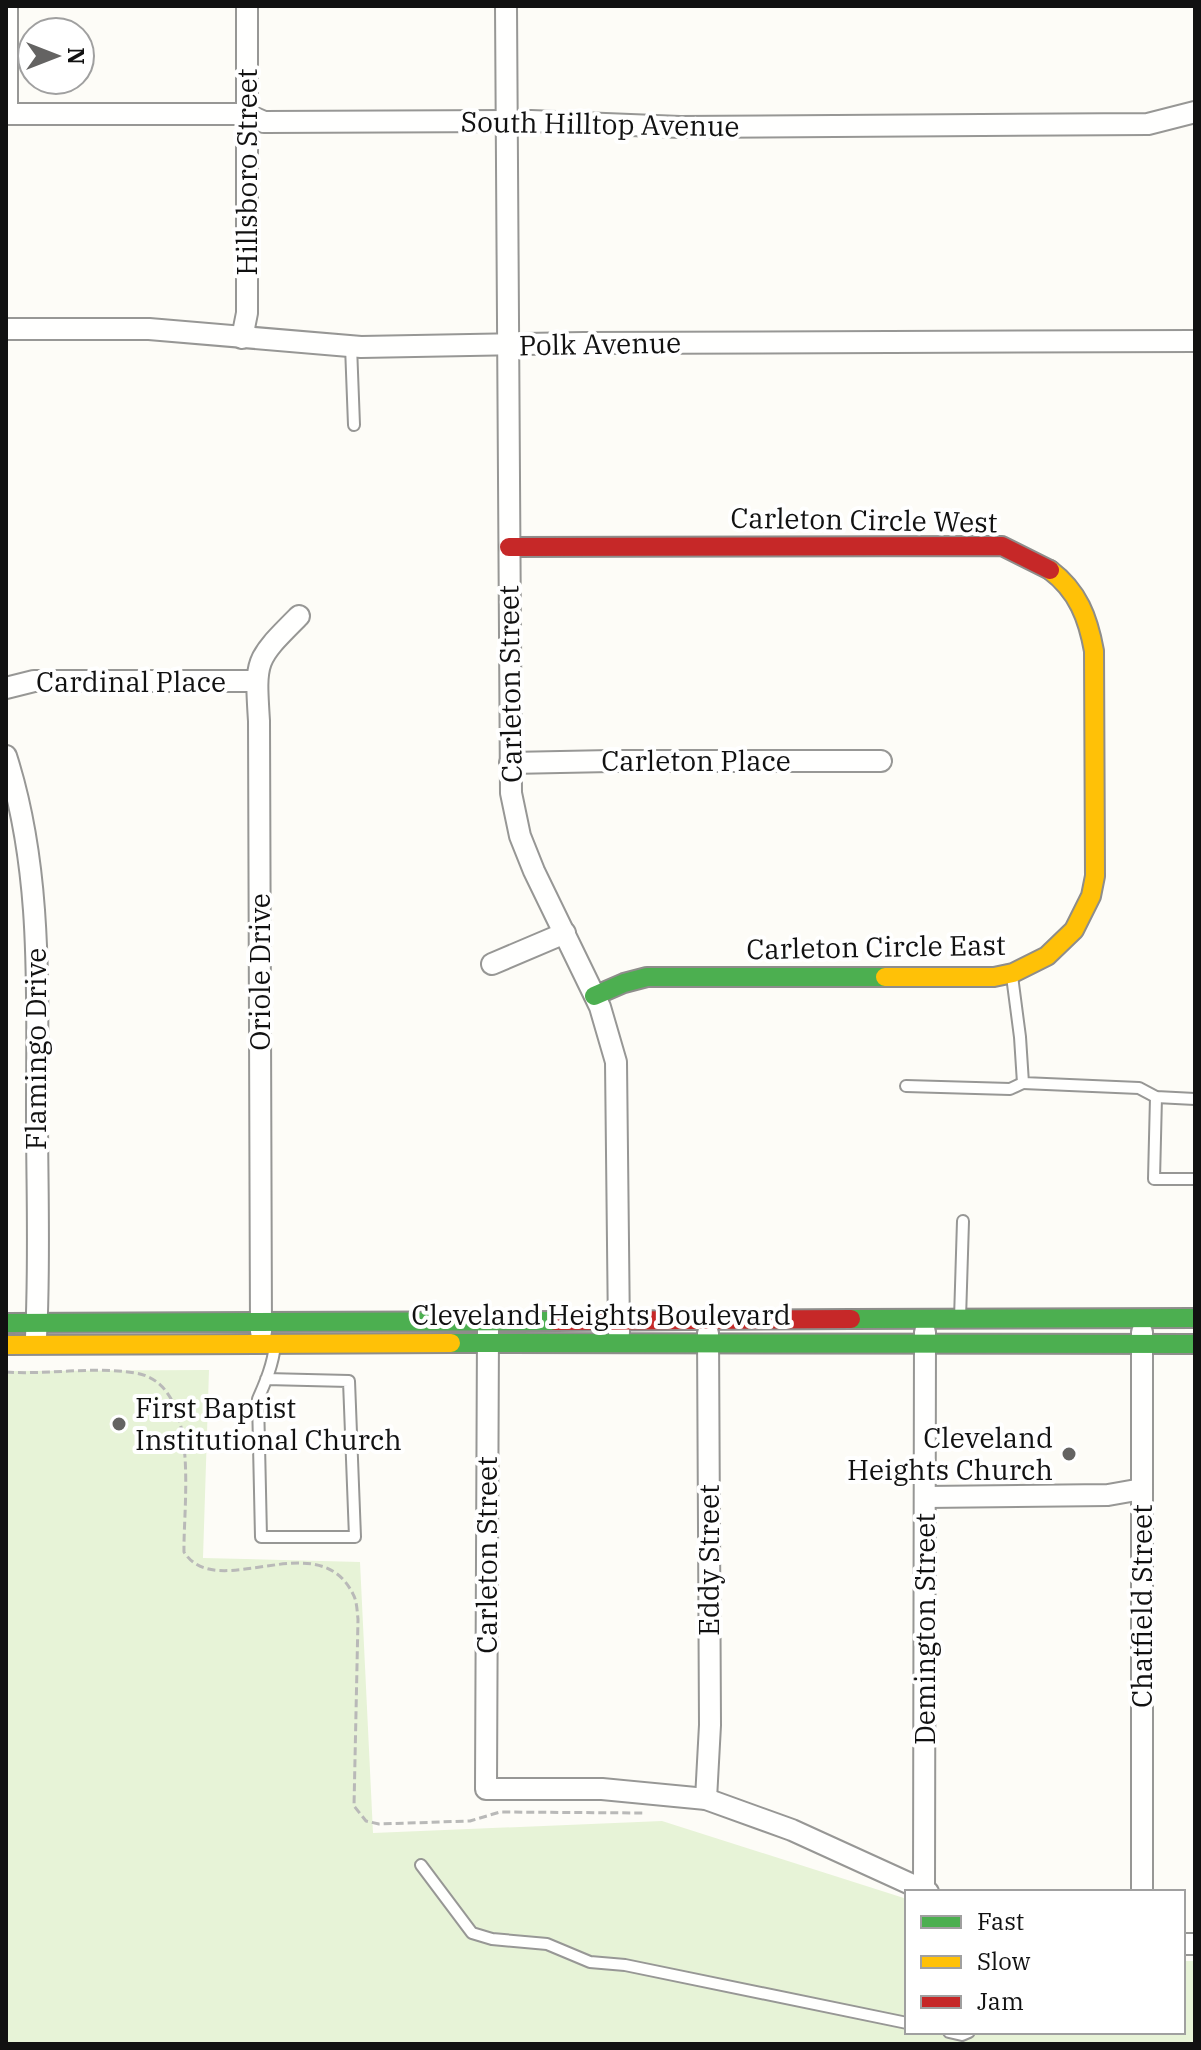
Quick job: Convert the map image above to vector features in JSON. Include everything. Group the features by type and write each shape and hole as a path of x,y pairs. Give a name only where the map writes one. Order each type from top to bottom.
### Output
{"street":[{"path":"7,6 7,114"},
{"name":"Hillsboro Street","path":"242,338 247,313 247,6"},
{"name":"Carleton Street","path":"506,6 511,793 520,836 600,1007 616,1062 619,1342"},
{"name":"South Hilltop Avenue","path":"7,114 246,114 264,122 507,121 680,127 1148,124 1195,112"},
{"name":"Polk Avenue","path":"6,329 149,329 351,346 1195,341"},
{"name":"Carleton Circle West","path":"509,547 1002,546 1037,559 1055,572 1073,592 1085,611 1092,633 1094,765"},
{"name":"Oriole Drive","path":"268,1343 261,1321 257,681 258,661 299,616"},
{"name":"Cardinal Place","path":"6,688 34,681 257,681"},
{"name":"Flamingo Drive","path":"6,756 23,818 34,902 37,967 35,1345"},
{"name":"Carleton Place","path":"510,763 881,761"},
{"name":"Carleton Circle East","path":"594,996 647,977 994,977 1012,974 1042,962 1063,944 1080,922 1092,895 1094,765"},
{"path":"492,964 565,933"},
{"name":"Cleveland Heights Boulevard","path":"6,1323 1195,1318"},
{"name":"Demington Street","path":"925,1320 926,1890"},
{"name":"Chatfield Street","path":"1142,1320 1142,1890"},
{"name":"Carleton Street","path":"489,1321 486,1789 602,1789 706,1799"},
{"name":"Eddy Street","path":"706,1799 710,1725 707,1321"},
{"name":"Cleveland Heights Boulevard","path":"6,1345 619,1342 1195,1344"},
{"path":"926,1497 1108,1495 1142,1489"},
{"path":"706,1799 792,1830 924,1890"}],"lane":[{"path":"351,346 354,425"},
{"path":"1012,974 1023,1083"},
{"path":"906,1086 1010,1089 1023,1083 1139,1088 1156,1097 1195,1099"},
{"path":"1156,1097 1154,1179 1195,1179"},
{"path":"960,1345 963,1221"},
{"path":"266,1379 349,1381 355,1537 261,1537 258,1399 273,1361 268,1343"},
{"path":"421,1865 472,1933 492,1939 547,1944 590,1962 625,1965 905,2023"}],"path":[{"path":"6,1372 122,1372 142,1374 157,1382 172,1400 180,1419 184,1441 184,1552 190,1562 202,1569 216,1571 294,1562 316,1565 344,1581 354,1595 358,1619 354,1806 366,1821 379,1824 470,1821 500,1812 657,1813"}],"green space":[{"path":"209,1370 203,1558 360,1562 373,1833 662,1821 905,1898 905,2034 1185,2034 1185,1961 1195,1961 1195,2044 6,2044 6,1371"}],"traffic: fast":[{"path":"594,996 647,977 885,977"},
{"path":"851,1319 1195,1318"},
{"path":"6,1323 556,1321"},
{"path":"451,1343 1195,1344"}],"traffic: slow":[{"path":"885,977 994,977 1013,973 1047,956 1074,930 1091,896 1095,876 1094,651 1089,627 1075,596 1050,570"},
{"path":"6,1345 451,1343"}],"traffic: jam":[{"path":"509,547 1002,546 1050,570"},
{"path":"556,1321 851,1319"}],"place":[{"name":"First Baptist Institutional Church","path":"119,1424"},
{"name":"Cleveland Heights Church","path":"1069,1454"}]}
